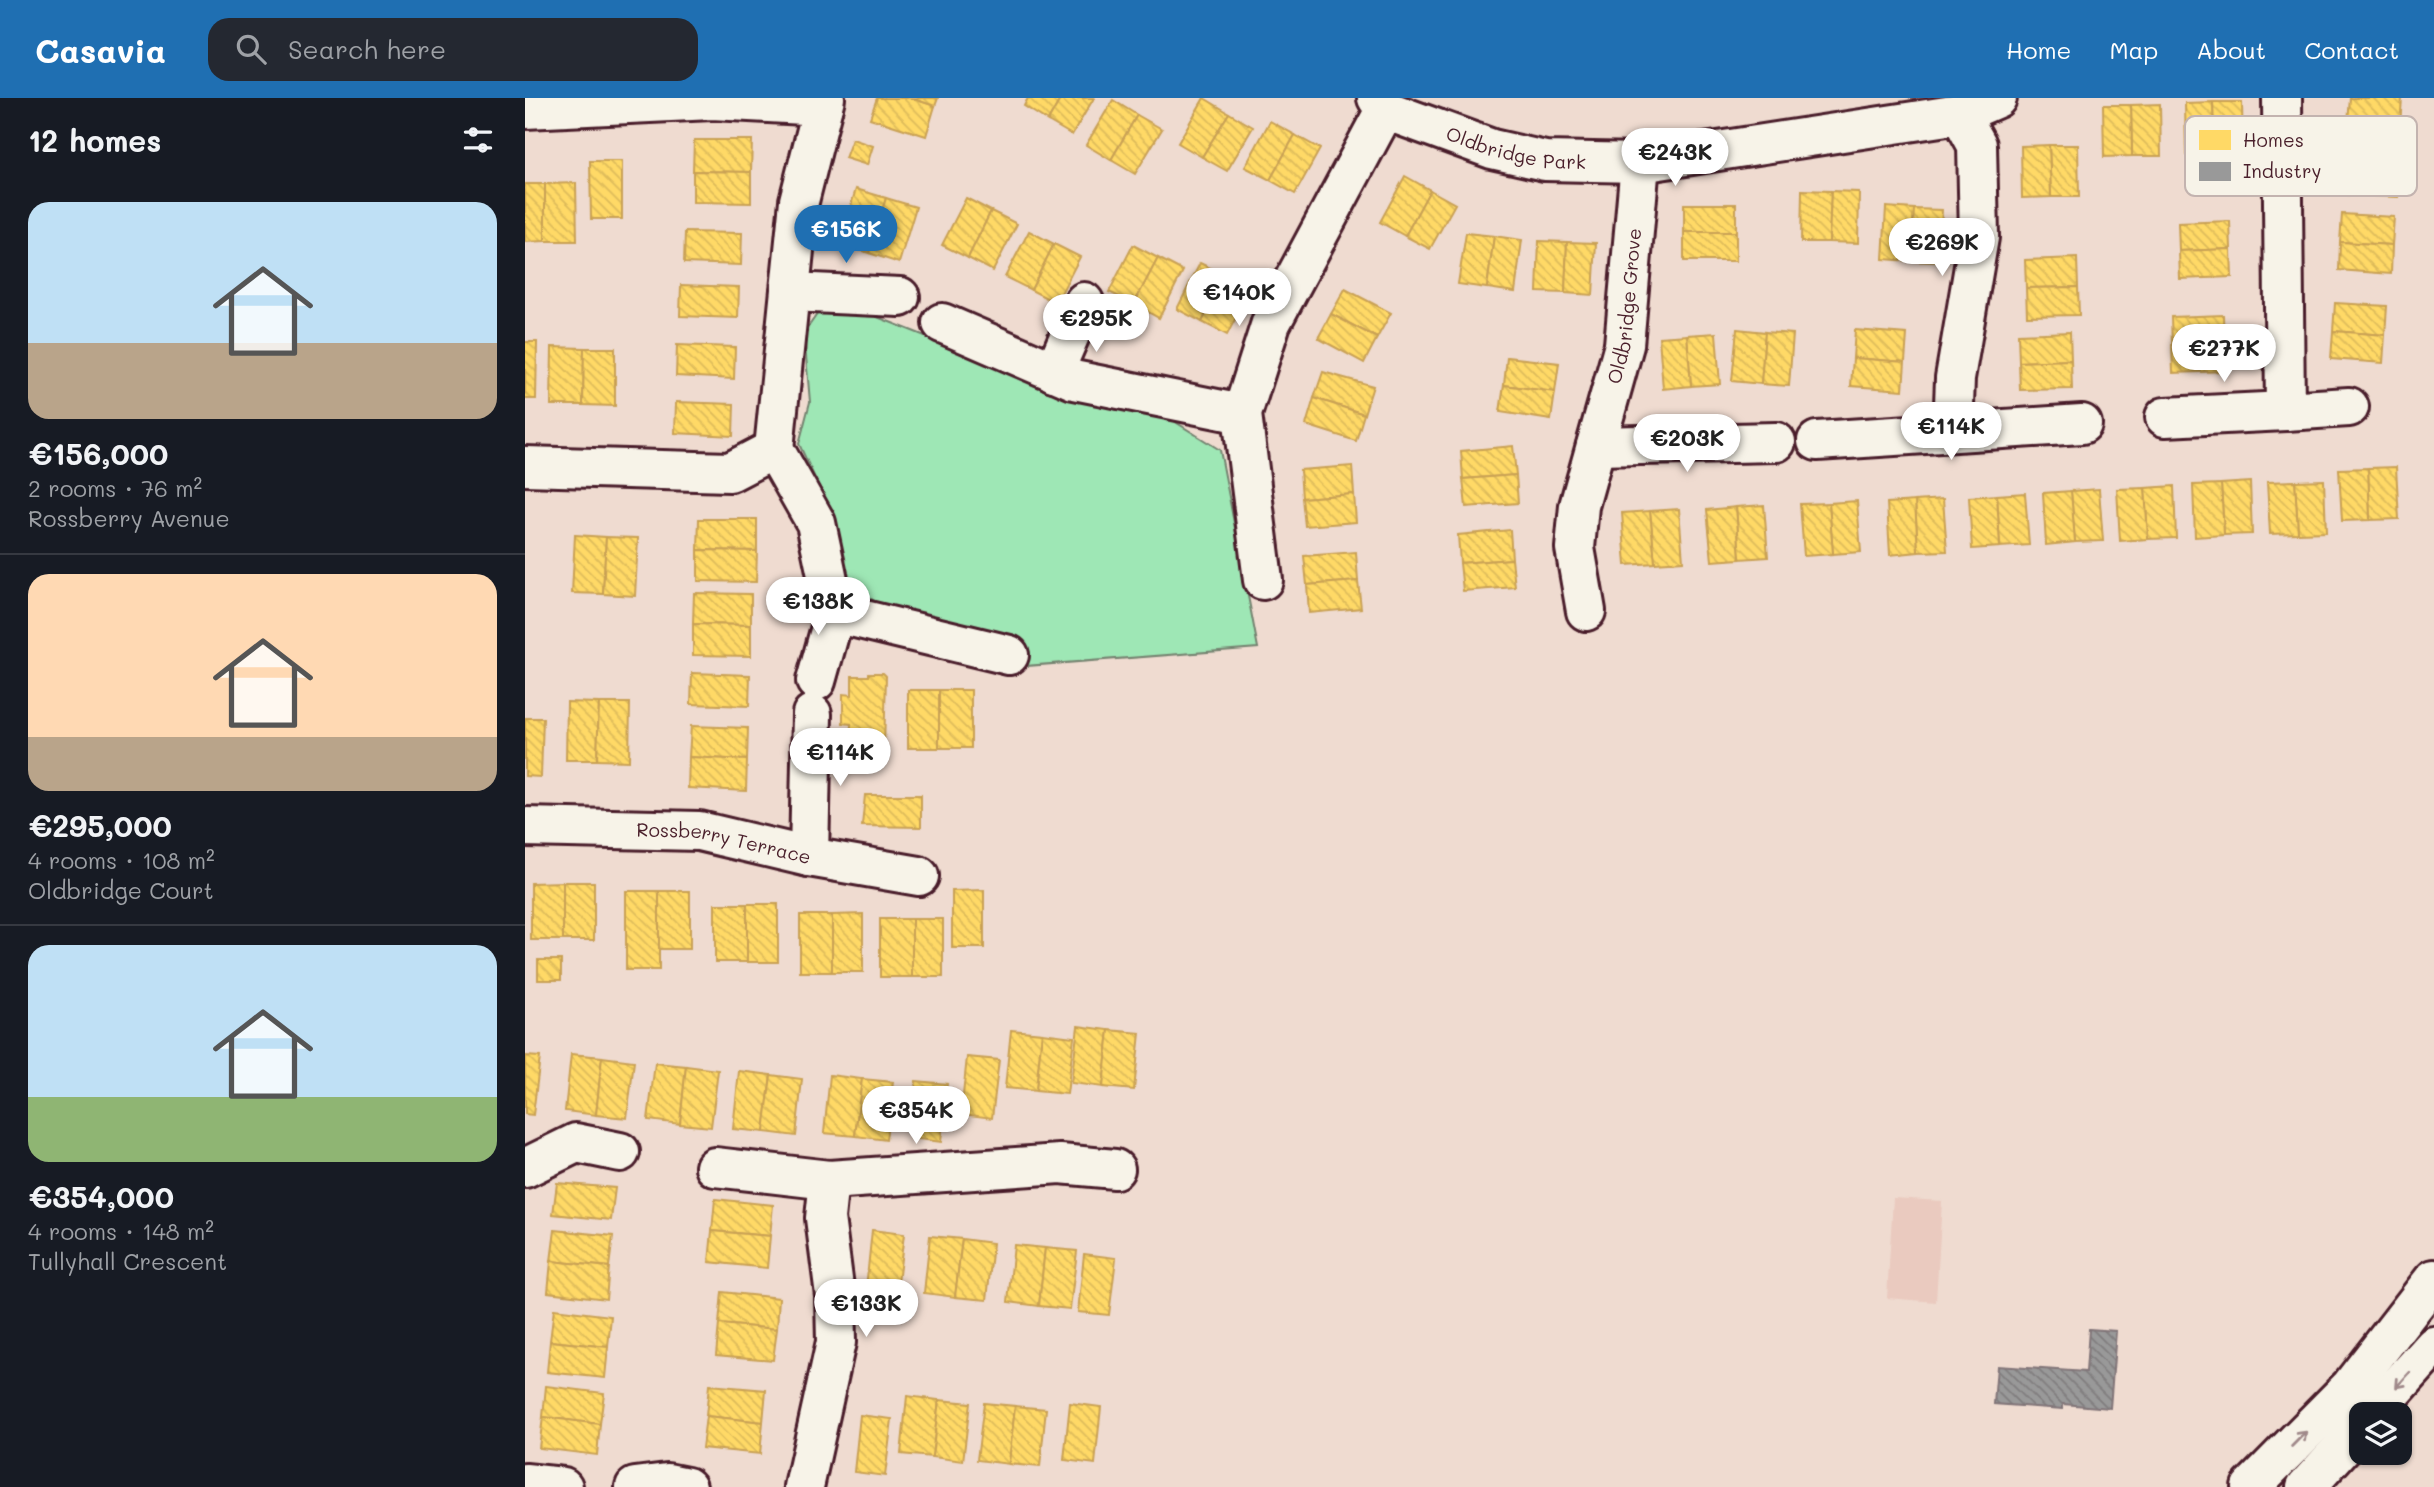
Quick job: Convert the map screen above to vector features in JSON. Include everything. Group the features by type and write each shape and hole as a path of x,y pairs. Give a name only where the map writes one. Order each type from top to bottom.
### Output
{"street":[{"name":"Oldbridge Park","path":"1381,104 1492,149 1545,161 1640,163 1960,114 1997,98"},
{"path":"2282,98 2282,116"},
{"path":"525,109 712,100 824,102 799,201 774,449 816,523 835,613 814,698 809,857"},
{"path":"1263,580 1242,414 1271,323 1381,104"},
{"path":"1954,432 1955,378 1979,237 1977,145 1960,114"},
{"name":"Oldbridge Grove","path":"1586,611 1575,548 1579,506 1624,345 1640,163"},
{"path":"2283,196 2285,411"},
{"path":"790,292 899,297"},
{"path":"1054,372 1084,302"},
{"path":"942,323 1074,380 1242,414"},
{"path":"2165,417 2349,407"},
{"path":"1817,441 2082,424"},
{"path":"1596,446 1776,442"},
{"path":"525,466 730,472 774,449"},
{"path":"835,613 1009,655"},
{"name":"Rossberry Terrace","path":"525,827 699,831 809,857 919,876"},
{"path":"525,1168 576,1143 620,1152"},
{"path":"715,1167 829,1180 1060,1164 1115,1169"},
{"path":"804,1487 836,1342 825,1218 829,1180"},
{"path":"2251,1487 2351,1386 2434,1279"},
{"path":"2384,1402 2434,1346"},
{"path":"2306,1487 2349,1440"},
{"path":"525,1483 563,1487"},
{"path":"635,1487 667,1483 687,1487"}],"shaded area":[{"path":"1893,1198 1942,1201 1936,1302 1887,1298"}],"green space":[{"path":"852,307 958,349 1153,408 1220,450 1258,648 987,669 845,583 827,504 799,444 810,402 804,333 820,310"}],"building: Homes":[{"path":"877,98 911,98 935,106 926,136 870,118"},
{"path":"911,98 938,98 935,106"},
{"path":"1028,98 1061,98 1048,121 1024,106"},
{"path":"1061,98 1094,98 1072,135 1048,121"},
{"path":"1204,98 1229,113 1202,157 1178,143"},
{"path":"2350,98 2402,98 2401,116 2348,116"},
{"path":"1113,100 1137,115 1111,160 1086,145"},
{"path":"2213,102 2214,116 2185,116 2185,103"},
{"path":"2213,102 2242,102 2242,116 2214,116"},
{"path":"2160,104 2161,156 2132,156 2131,105"},
{"path":"2103,105 2131,105 2132,156 2104,157"},
{"path":"1229,113 1253,127 1227,171 1202,157"},
{"path":"1137,115 1162,129 1135,174 1111,160"},
{"path":"1270,121 1295,135 1270,180 1245,167"},
{"path":"1295,135 1320,149 1295,194 1270,180"},
{"path":"852,139 873,146 867,165 845,158"},
{"path":"694,140 752,140 751,172 693,171"},
{"path":"2049,145 2078,145 2079,197 2051,197"},
{"path":"2049,145 2051,197 2022,198 2021,146"},
{"path":"590,161 622,161 622,219 591,219"},
{"path":"693,171 751,172 751,203 693,202"},
{"path":"1405,176 1430,190 1405,236 1380,222"},
{"path":"576,183 577,241 545,241 545,184"},
{"path":"525,184 545,184 545,241 525,242"},
{"path":"856,189 886,198 869,253 839,244"},
{"path":"1430,190 1455,204 1430,249 1405,236"},
{"path":"1802,190 1831,191 1829,242 1801,242"},
{"path":"1831,191 1859,192 1858,243 1829,242"},
{"path":"886,198 916,207 899,263 869,253"},
{"path":"966,198 991,211 968,258 942,245"},
{"path":"1684,204 1736,204 1736,232 1684,232"},
{"path":"1886,207 1914,209 1911,261 1883,259"},
{"path":"1914,209 1942,210 1939,262 1911,261"},
{"path":"991,211 1017,224 993,271 968,258"},
{"path":"2342,214 2394,217 2392,245 2340,242"},
{"path":"2230,221 2231,249 2179,251 2178,223"},
{"path":"1029,231 1054,244 1031,290 1005,277"},
{"path":"685,232 742,233 741,265 684,263"},
{"path":"1684,232 1736,232 1736,261 1684,261"},
{"path":"1466,233 1494,236 1487,288 1458,284"},
{"path":"1494,236 1522,240 1515,292 1487,288"},
{"path":"1539,241 1567,242 1565,293 1537,292"},
{"path":"1567,242 1596,243 1593,295 1565,293"},
{"path":"2340,242 2392,245 2391,274 2339,270"},
{"path":"1054,244 1080,257 1056,303 1031,290"},
{"path":"1133,245 1158,258 1134,304 1109,292"},
{"path":"2231,249 2232,277 2180,279 2179,251"},
{"path":"1158,258 1183,271 1159,318 1134,304"},
{"path":"2077,258 2078,287 2026,288 2025,260"},
{"path":"1200,263 1226,276 1202,322 1177,309"},
{"path":"1226,276 1251,288 1227,335 1202,322"},
{"path":"681,285 739,287 738,318 680,316"},
{"path":"2078,287 2079,315 2027,316 2026,288"},
{"path":"1345,289 1391,313 1377,338 1331,314"},
{"path":"2335,303 2387,306 2385,335 2333,331"},
{"path":"1331,314 1377,338 1364,363 1318,338"},
{"path":"2223,315 2224,343 2172,345 2171,317"},
{"path":"1737,329 1765,332 1761,384 1732,381"},
{"path":"1855,330 1907,334 1905,362 1853,358"},
{"path":"2333,331 2385,335 2383,363 2331,359"},
{"path":"1765,332 1793,334 1789,386 1761,384"},
{"path":"2070,332 2071,360 2019,362 2018,334"},
{"path":"1716,333 1720,384 1691,386 1687,335"},
{"path":"1687,335 1691,386 1663,389 1659,337"},
{"path":"525,342 537,342 536,399 525,399"},
{"path":"2224,343 2226,371 2173,373 2172,345"},
{"path":"677,345 735,347 734,379 676,376"},
{"path":"552,347 584,348 583,405 551,405"},
{"path":"584,348 615,348 615,406 583,405"},
{"path":"1507,357 1559,363 1555,392 1504,385"},
{"path":"1853,358 1905,362 1903,390 1851,386"},
{"path":"2071,360 2072,389 2020,390 2019,362"},
{"path":"1323,372 1373,386 1364,414 1314,398"},
{"path":"1504,385 1555,392 1551,420 1500,412"},
{"path":"1314,398 1364,414 1356,441 1306,425"},
{"path":"676,402 734,404 733,436 675,433"},
{"path":"1513,446 1516,475 1463,479 1461,451"},
{"path":"1352,466 1354,494 1302,498 1300,470"},
{"path":"2396,467 2399,519 2370,520 2368,468"},
{"path":"2368,468 2370,520 2342,521 2339,469"},
{"path":"1516,475 1518,503 1466,507 1463,479"},
{"path":"2324,480 2326,532 2298,533 2295,481"},
{"path":"2295,481 2298,533 2270,534 2267,482"},
{"path":"2250,482 2252,534 2224,535 2221,484"},
{"path":"2221,484 2224,535 2195,537 2193,485"},
{"path":"2174,486 2176,538 2148,539 2145,488"},
{"path":"2145,488 2148,539 2120,541 2117,489"},
{"path":"2099,489 2103,541 2075,542 2071,491"},
{"path":"2071,491 2075,542 2046,545 2043,493"},
{"path":"2025,493 2029,545 2000,547 1997,495"},
{"path":"1354,494 1356,522 1305,526 1302,498"},
{"path":"1997,495 2000,547 1972,549 1969,497"},
{"path":"1943,499 1947,551 1918,552 1915,501"},
{"path":"1857,501 1861,552 1833,554 1829,503"},
{"path":"1915,501 1918,552 1890,555 1887,503"},
{"path":"1829,503 1833,554 1804,556 1800,504"},
{"path":"1764,505 1768,557 1740,559 1736,507"},
{"path":"1736,507 1740,559 1712,561 1707,510"},
{"path":"1679,509 1683,561 1655,563 1650,511"},
{"path":"1650,511 1655,563 1626,565 1622,513"},
{"path":"699,519 757,519 757,551 698,550"},
{"path":"1510,530 1512,559 1460,563 1458,535"},
{"path":"575,535 606,537 603,594 572,593"},
{"path":"606,537 638,538 635,596 603,594"},
{"path":"698,550 757,551 756,582 698,581"},
{"path":"1356,552 1358,581 1307,585 1304,556"},
{"path":"1512,559 1515,587 1463,591 1460,563"},
{"path":"1358,581 1361,608 1309,613 1307,585"},
{"path":"694,593 751,594 751,625 693,624"},
{"path":"693,624 751,625 751,656 693,655"},
{"path":"692,673 750,675 749,706 691,704"},
{"path":"869,673 883,673 886,676 884,749 850,748 851,724 843,723 843,694 852,695 852,676 869,676"},
{"path":"908,690 939,690 939,748 908,748"},
{"path":"939,690 971,690 971,748 939,748"},
{"path":"567,702 599,703 597,760 566,760"},
{"path":"599,703 630,703 629,761 597,760"},
{"path":"525,718 543,718 541,777 525,776"},
{"path":"691,726 748,728 747,760 689,757"},
{"path":"689,757 747,760 746,791 688,788"},
{"path":"865,795 921,795 921,827 862,826"},
{"path":"563,882 563,940 531,940 531,883"},
{"path":"563,882 594,882 594,940 563,940"},
{"path":"984,890 984,948 952,948 952,891"},
{"path":"626,891 659,891 659,970 626,970"},
{"path":"659,891 690,891 690,949 659,949"},
{"path":"715,904 747,904 747,962 715,962"},
{"path":"747,904 778,904 778,962 747,962"},
{"path":"863,914 863,972 832,972 832,915"},
{"path":"800,915 832,915 832,972 800,972"},
{"path":"880,919 912,919 912,977 880,977"},
{"path":"912,919 943,919 943,977 912,977"},
{"path":"538,960 561,960 561,980 538,980"},
{"path":"1078,1026 1109,1030 1103,1087 1071,1083"},
{"path":"1011,1030 1042,1033 1036,1091 1005,1088"},
{"path":"1109,1030 1140,1033 1134,1090 1103,1087"},
{"path":"1042,1033 1074,1037 1067,1094 1036,1091"},
{"path":"571,1054 602,1057 596,1115 565,1111"},
{"path":"525,1056 540,1057 533,1115 525,1114"},
{"path":"602,1057 634,1061 627,1118 596,1115"},
{"path":"967,1057 999,1060 992,1118 961,1114"},
{"path":"655,1063 686,1066 680,1124 648,1120"},
{"path":"686,1066 718,1070 711,1127 680,1124"},
{"path":"739,1071 771,1075 764,1132 733,1129"},
{"path":"771,1075 802,1079 796,1136 764,1132"},
{"path":"830,1075 862,1079 855,1136 824,1133"},
{"path":"862,1079 893,1082 886,1140 855,1136"},
{"path":"916,1081 947,1084 941,1142 910,1138"},
{"path":"557,1183 615,1188 611,1220 553,1214"},
{"path":"715,1199 773,1205 770,1236 712,1231"},
{"path":"555,1230 613,1236 609,1267 551,1261"},
{"path":"872,1230 904,1234 897,1291 866,1288"},
{"path":"712,1231 770,1236 767,1268 709,1262"},
{"path":"930,1236 962,1239 955,1297 924,1293"},
{"path":"962,1239 993,1243 987,1300 955,1297"},
{"path":"1014,1245 1045,1248 1039,1306 1008,1302"},
{"path":"1045,1248 1077,1251 1070,1309 1039,1306"},
{"path":"1084,1254 1116,1258 1109,1315 1078,1312"},
{"path":"551,1261 609,1267 606,1299 548,1292"},
{"path":"722,1292 779,1298 777,1329 719,1324"},
{"path":"554,1309 611,1316 608,1347 550,1341"},
{"path":"719,1324 777,1329 773,1360 716,1355"},
{"path":"550,1341 608,1347 605,1378 547,1372"},
{"path":"709,1385 766,1390 763,1422 706,1416"},
{"path":"546,1386 604,1393 600,1424 543,1417"},
{"path":"907,1396 939,1400 932,1457 901,1454"},
{"path":"939,1400 970,1403 963,1461 932,1457"},
{"path":"984,1403 1015,1406 1009,1464 977,1460"},
{"path":"1070,1403 1101,1407 1095,1464 1064,1460"},
{"path":"1015,1406 1046,1409 1040,1467 1009,1464"},
{"path":"860,1415 892,1419 885,1476 854,1472"},
{"path":"706,1416 763,1422 760,1454 702,1448"},
{"path":"543,1417 600,1424 597,1455 539,1448"}],"building: Industry":[{"path":"2089,1329 2116,1331 2110,1408 2063,1404 2063,1409 1994,1404 1997,1366 2086,1372"}]}
